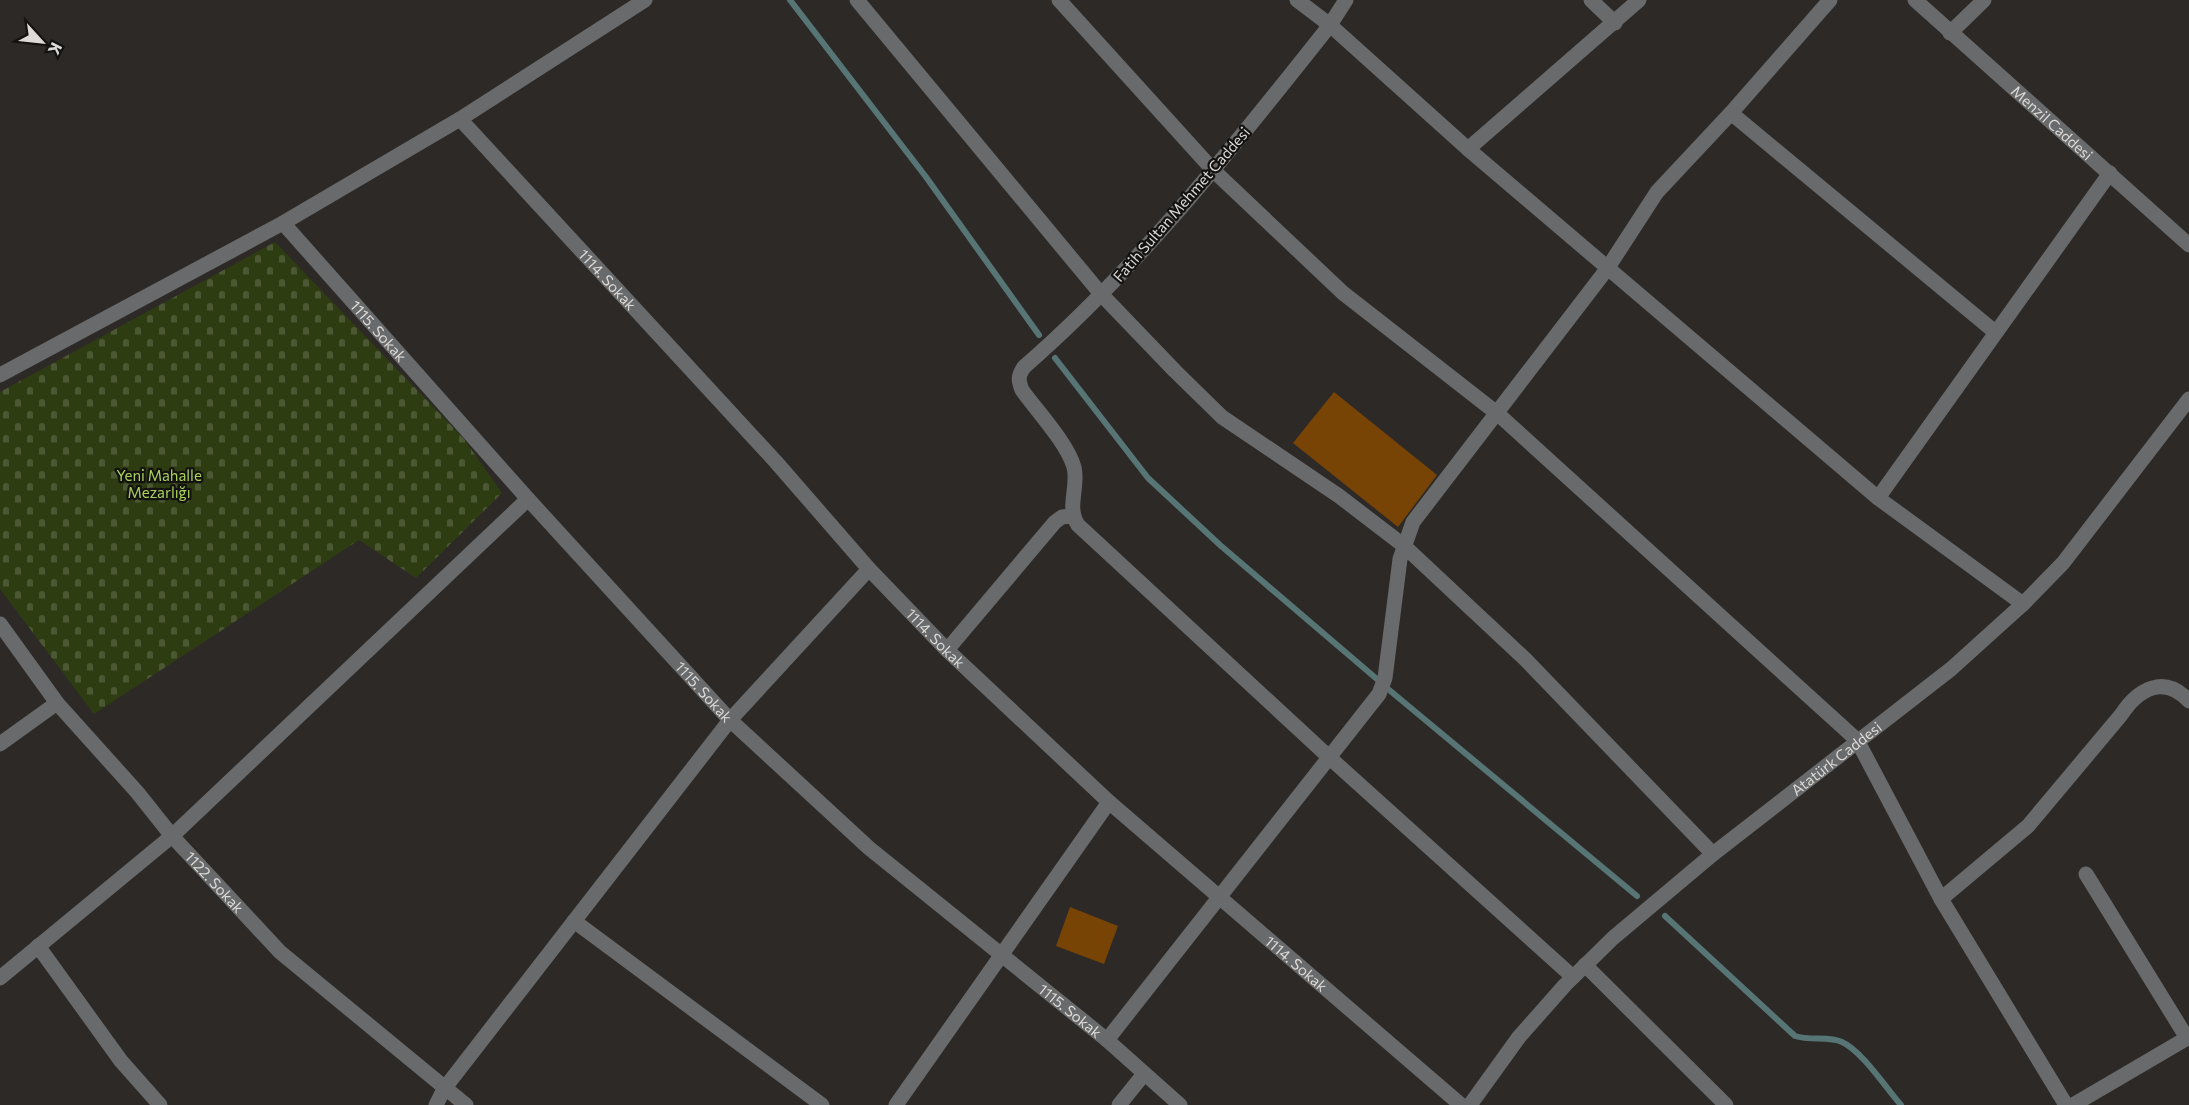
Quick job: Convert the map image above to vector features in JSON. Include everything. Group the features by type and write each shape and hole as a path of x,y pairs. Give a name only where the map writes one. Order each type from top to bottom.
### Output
{"street":[{"path":"0,375 283,223 460,119 645,0"},
{"path":"857,0 1101,294 1222,417 1339,496 1403,545 1526,659 1713,854"},
{"path":"1059,0 1214,171 1342,293 1498,414 1857,740 1941,899 2066,1105"},
{"path":"1297,0 1330,25 1468,149 1607,269 1878,498 2023,604"},
{"name":"Fatih Sultan Mehmet Caddesi","path":"1072,516 1076,479 1073,464 1022,390 1019,375 1024,367 1101,294 1214,171 1330,25 1346,0"},
{"path":"1592,0 1615,23"},
{"path":"1468,149 1639,0"},
{"path":"1107,1040 1221,898 1382,689 1403,545 1413,522 1607,269 1657,192 1731,113 1830,0"},
{"name":"Menzil Caddesi","path":"1915,0 2189,245"},
{"path":"1950,33 1984,0"},
{"path":"1731,113 1995,332"},
{"name":"1114. Sokak","path":"460,119 776,462 869,569 947,650 1109,802 1461,1105"},
{"path":"1878,498 2110,173"},
{"name":"1115. Sokak","path":"283,223 528,499 730,720 869,848 1107,1040 1180,1105"},
{"name":"Atatürk Caddesi","path":"1470,1105 1519,1037 1573,977 1613,938 1713,854 1951,669 2023,604 2063,563 2189,399"},
{"path":"0,978 172,836 528,499"},
{"path":"947,650 1055,522 1062,517 1072,516 1078,525 1330,758 1573,977"},
{"path":"436,1105 444,1089 730,720 869,569"},
{"name":"1122. Sokak","path":"0,624 57,703 137,792 172,836 280,952 466,1105"},
{"path":"1941,899 2028,826 2121,715 2132,698 2148,688 2165,687 2181,692 2189,701"},
{"path":"0,744 57,703"},
{"path":"896,1105 1109,802"},
{"path":"2073,1105 2188,1038 2085,874"},
{"path":"574,921 822,1105"},
{"path":"38,946 121,1061 160,1105"},
{"path":"1586,965 1726,1105"},
{"path":"1119,1105 1144,1074"}],"green space":[{"name":"Yeni Mahalle Mezarlığı","path":"275,242 464,439 502,493 416,578 359,540 94,714 0,589 0,392"}],"building":[{"path":"1334,392 1437,475 1398,527 1293,443"},
{"path":"1070,907 1118,926 1104,964 1056,946"}],"waterway":[{"path":"790,0 926,177 1039,335"},
{"path":"1055,358 1148,478 1220,545 1378,680"},
{"path":"1388,689 1637,896"},
{"path":"1665,916 1795,1036 1837,1040 1858,1053 1901,1105"}]}
